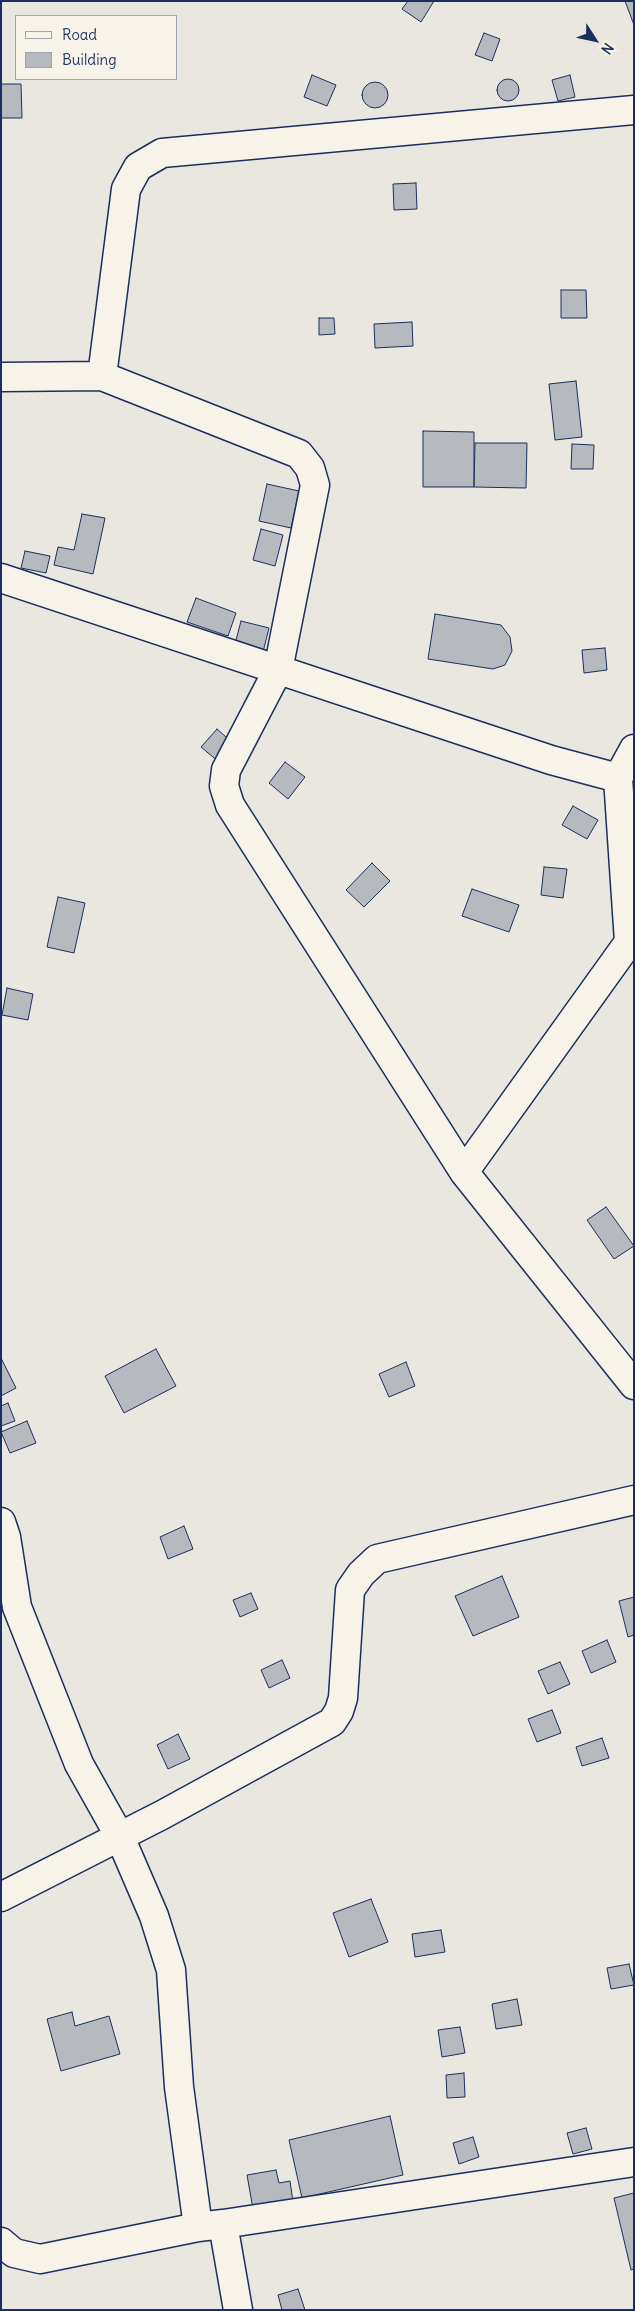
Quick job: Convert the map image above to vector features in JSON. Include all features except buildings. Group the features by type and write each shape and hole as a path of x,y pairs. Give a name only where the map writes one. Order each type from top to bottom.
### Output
{"street":[{"path":"102,376 126,190 138,167 162,153 634,110"},
{"path":"1,377 102,376 299,454 310,468 314,485 278,670 226,770 224,786 230,805 464,1172 634,1385"},
{"path":"1,578 550,760 618,778"},
{"path":"464,1172 631,942 618,778 634,749"},
{"path":"1,1897 120,1837 332,1722 339,1711 343,1698 350,1590 361,1574 377,1559 634,1500"},
{"path":"1,1522 6,1537 17,1607 79,1764 120,1837 154,1916 170,1970 179,2087 210,2225 238,2310"},
{"path":"1,2242 14,2252 40,2259 210,2225 634,2162"}]}
